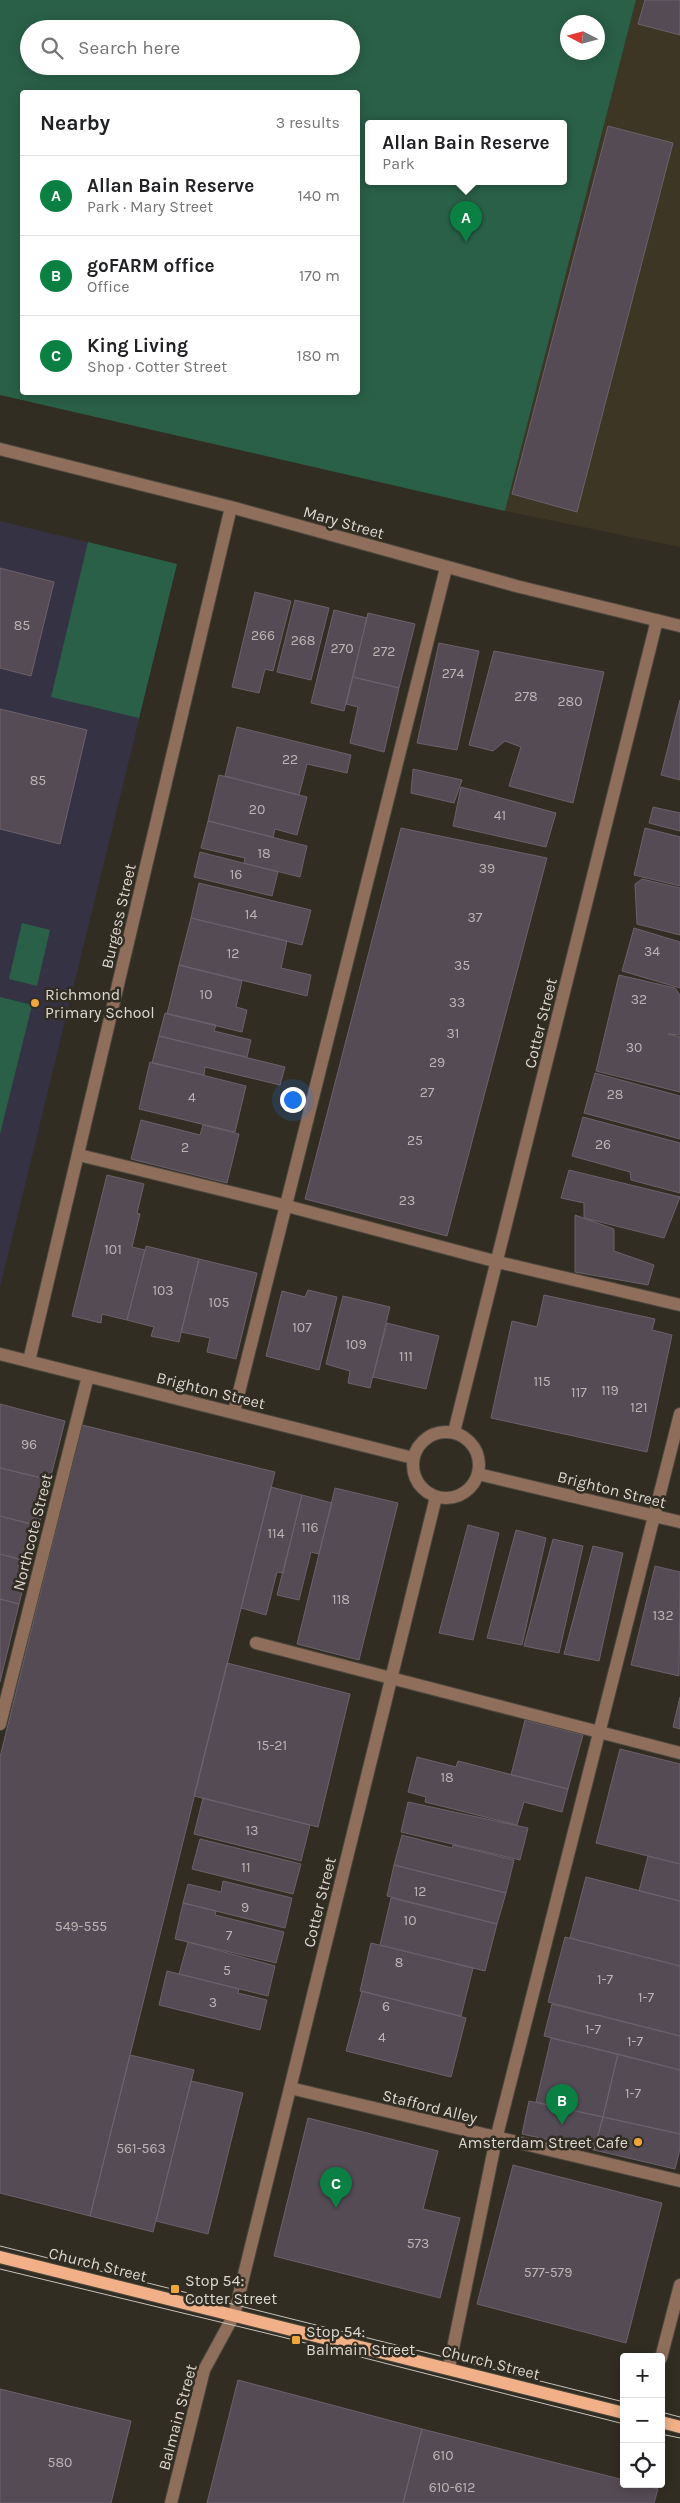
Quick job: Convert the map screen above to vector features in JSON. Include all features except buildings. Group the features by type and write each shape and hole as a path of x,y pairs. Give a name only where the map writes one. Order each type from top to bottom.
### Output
{"main road":[{"name":"Church Street","path":"0,2256 620,2412"},
{"path":"665,2423 680,2427"}],"street":[{"name":"Mary Street","path":"0,449 231,507 446,568 680,626"},
{"name":"Burgess Street","path":"29,1361 231,507"},
{"path":"234,1412 446,568"},
{"name":"Cotter Street","path":"454,1432 657,620"},
{"path":"79,1155 287,1206 498,1262 680,1305"},
{"name":"Brighton Street","path":"0,1354 413,1458"},
{"name":"Northcote Street","path":"0,1724 88,1376"},
{"path":"449,2368 496,2138 680,1414"},
{"path":"443,1432 454,1432 464,1437 474,1449 479,1464 478,1474 466,1491 447,1498 436,1496 428,1493 415,1478 413,1458 416,1448 428,1437 443,1432"},
{"name":"Brighton Street","path":"478,1474 680,1522"},
{"name":"Cotter Street","path":"234,2315 436,1496"},
{"path":"256,1643 680,1753"},
{"name":"Stafford Alley","path":"290,2088 680,2181"},
{"path":"662,2353 680,2285"},
{"name":"Balmain Street","path":"171,2503 204,2370 234,2315"}],"shaded area":[{"path":"636,0 680,0 680,547 505,511"},
{"name":"Richmond Primary School","path":"0,521 177,564 0,1287"}],"green space":[{"path":"0,0 636,0 505,511 0,395"},
{"path":"88,542 177,564 139,718 51,697"},
{"path":"22,923 50,930 37,986 9,979"},
{"path":"0,997 32,1005 0,1134"}],"tram line":[{"path":"0,2246 620,2401"},
{"path":"0,2269 278,2336 620,2423"},
{"path":"665,2413 680,2417"},
{"path":"665,2435 680,2438"}],"place":[{"name":"Allan Bain Reserve","path":"466,242"},
{"name":"Richmond Primary School","path":"35,1003"},
{"name":"goFARM office","path":"562,2125"},
{"name":"Amsterdam Street Cafe","path":"638,2142"},
{"name":"King Living","path":"336,2208"},
{"name":"Stop 54: Cotter Street","path":"175,2289"},
{"name":"Stop 54: Balmain Street","path":"296,2340"}]}
